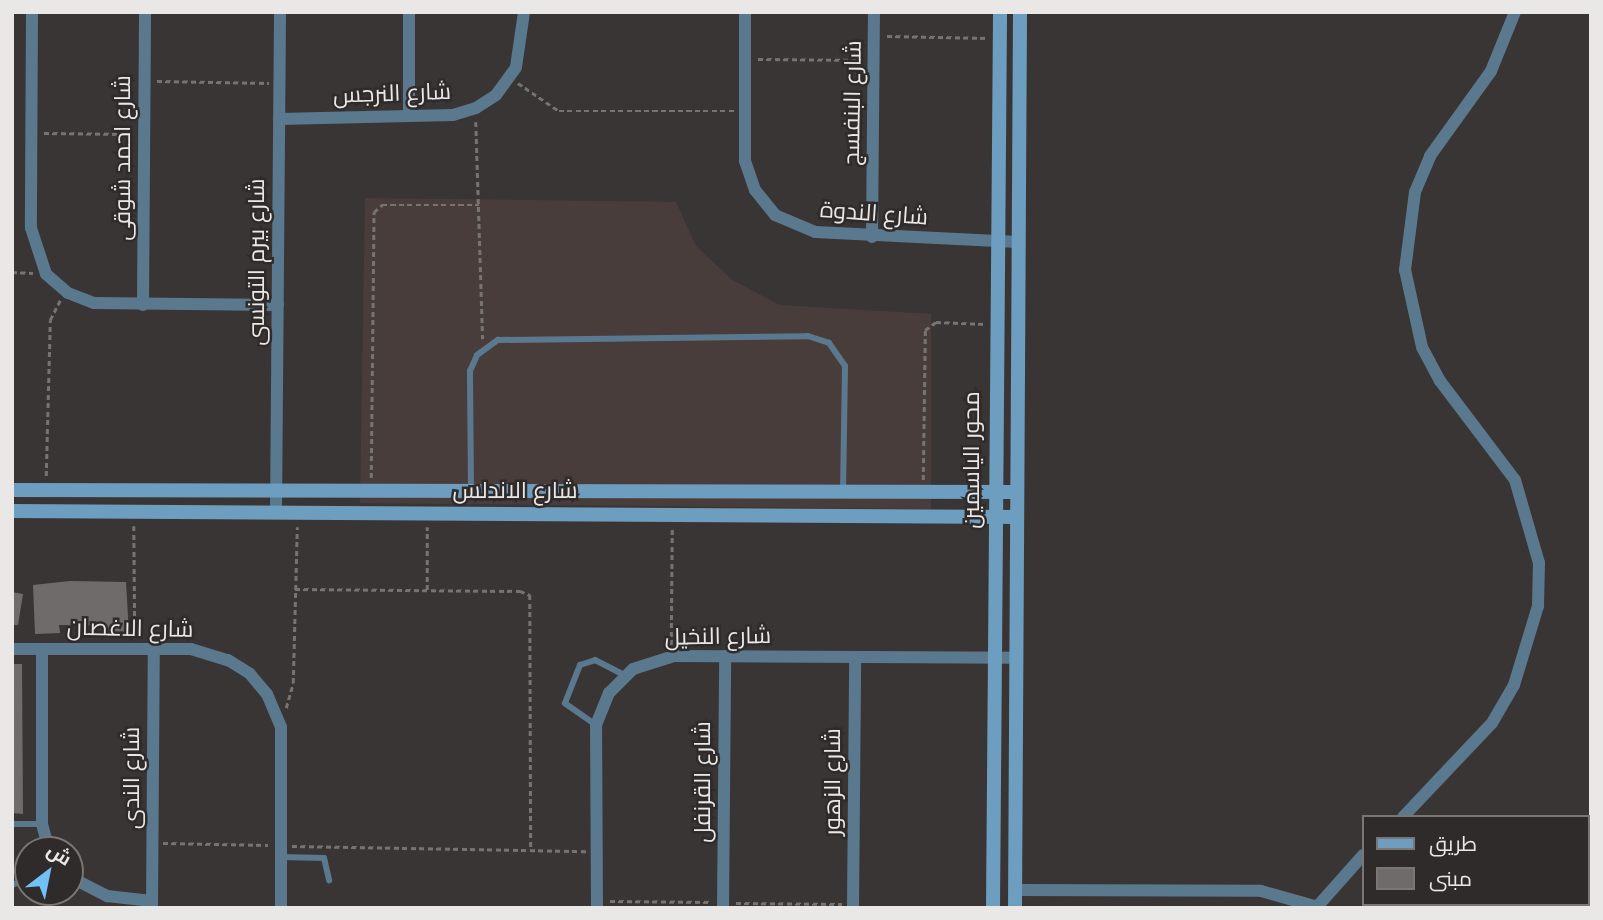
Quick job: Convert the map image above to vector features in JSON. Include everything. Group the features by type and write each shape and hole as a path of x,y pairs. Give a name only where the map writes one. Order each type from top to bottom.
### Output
{"street":[{"path":"32,12 31,238 46,274 68,293 94,303 278,305"},
{"name":"شارع احمد شوقى","path":"144,305 145,12"},
{"name":"شارع بيرم التونسى","path":"276,512 280,12"},
{"path":"408,116 409,12"},
{"path":"511,77 520,56 524,12"},
{"name":"شارع الندوة","path":"745,12 744,111 747,171 767,207 804,230 872,237 1018,242"},
{"name":"شارع البنفسج","path":"872,237 874,12"},
{"name":"محور الياسمين","path":"993,908 994,492 1000,12"},
{"name":"محور الياسمين","path":"1015,908 1020,12"},
{"path":"1405,815 1492,723 1518,675 1538,607 1539,563 1516,480 1440,382 1414,321 1405,270 1415,192 1430,156 1491,71 1515,12"},
{"name":"شارع النرجس","path":"279,119 408,116 476,108 511,77"},
{"name":"شارع الاندلس","path":"12,490 1017,492"},
{"name":"شارع الاندلس","path":"12,511 1017,517"},
{"name":"شارع الاغصان","path":"12,649 191,649 228,660 259,684 279,718 281,908"},
{"path":"43,649 42,824 45,836"},
{"name":"شارع الندى","path":"152,904 154,649"},
{"name":"شارع النخيل","path":"597,908 596,725 603,703 624,676 671,656 1016,658"},
{"name":"شارع القرنفل","path":"723,908 724,656"},
{"name":"شارع الزهور","path":"853,908 855,657"},
{"path":"1015,890 1261,891 1318,907 1362,856"},
{"path":"84,884 107,896 152,904"}],"lane":[{"path":"471,492 469,380 483,349 506,338 822,340 839,354 846,373 844,492"},
{"path":"596,725 567,707 564,694 569,684 587,660 624,676"},
{"path":"12,824 42,824"},
{"path":"281,851 324,858 329,880"}],"path":[{"path":"874,36 999,39"},
{"path":"744,58 874,60"},
{"path":"511,77 559,111 744,111"},
{"path":"145,81 280,83"},
{"path":"476,108 483,349"},
{"path":"31,133 145,134"},
{"path":"371,492 374,212 382,205 479,205"},
{"path":"12,272 46,274"},
{"path":"45,490 50,320 68,293"},
{"path":"923,492 925,330 936,322 996,324"},
{"path":"134,512 135,649"},
{"path":"279,718 292,691 297,513"},
{"path":"427,513 427,590"},
{"path":"671,656 673,515"},
{"path":"295,589 520,591 533,599 531,850"},
{"path":"152,843 281,851 596,851"}],"shaded area":[{"path":"365,198 676,202 696,246 732,280 780,305 931,314 931,509 360,503"}],"building":[{"path":"70,581 126,582 129,634 103,635 102,626 59,625 60,633 35,634 33,585"},
{"path":"12,592 23,594 18,625 12,625"},
{"path":"12,664 22,664 23,814 12,813"}]}
